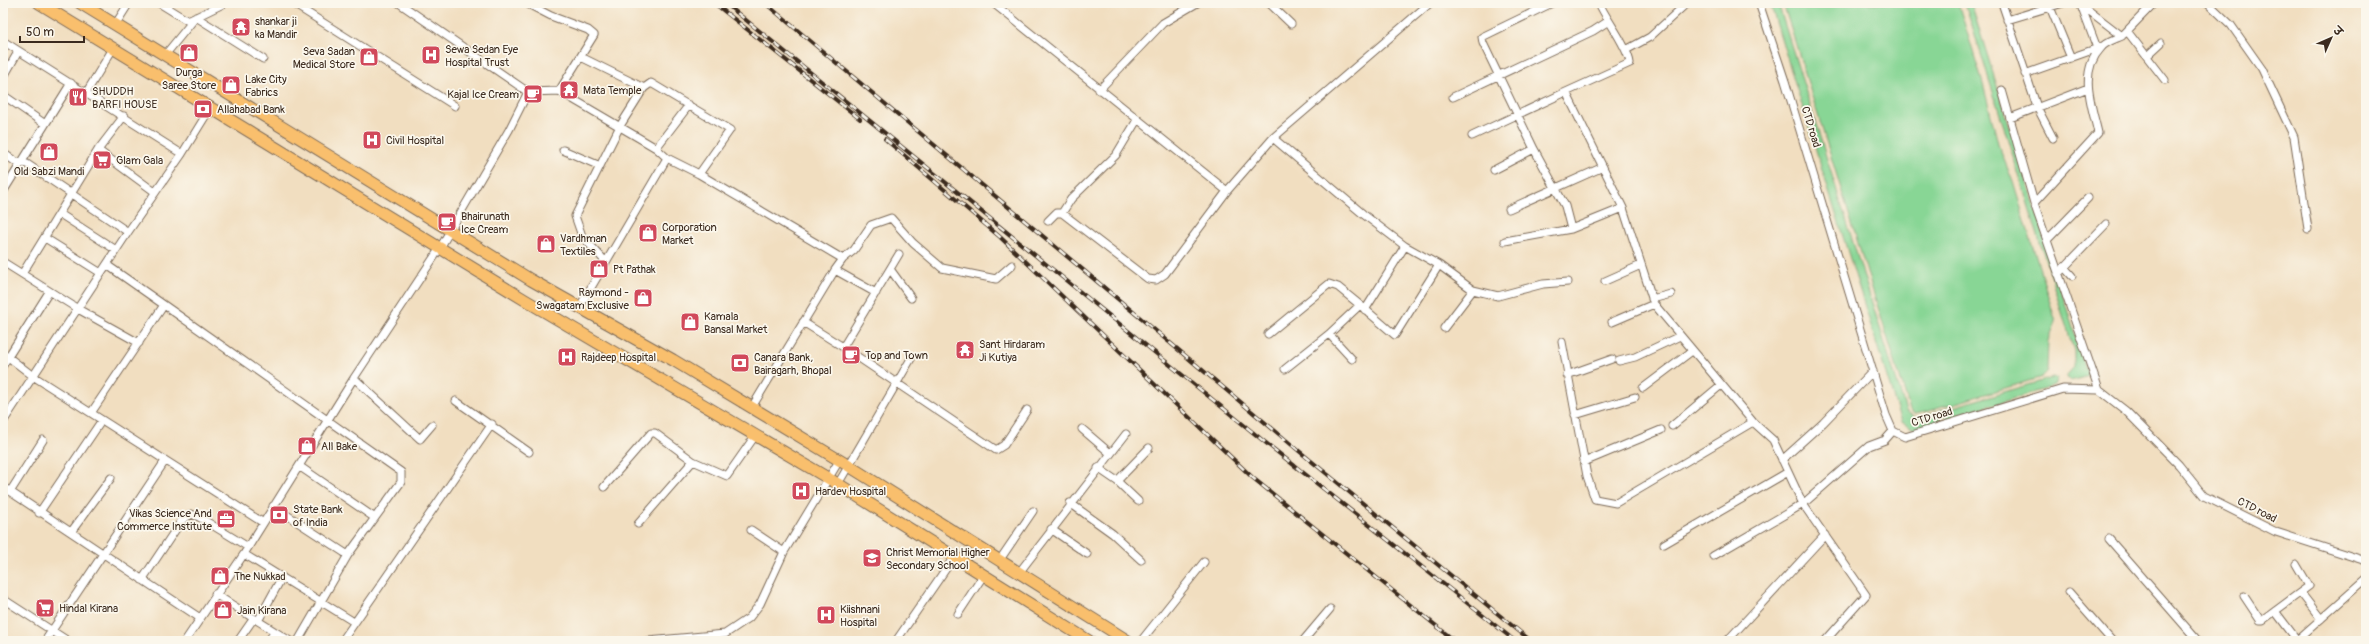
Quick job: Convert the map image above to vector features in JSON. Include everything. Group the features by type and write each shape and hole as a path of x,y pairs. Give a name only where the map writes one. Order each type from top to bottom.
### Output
{"main road":[{"path":"39,3 114,47 440,248 838,484 1089,641"},
{"path":"80,3 579,308 673,360 849,466 1018,574 1128,641"}],"street":[{"path":"115,25 130,3"},
{"path":"159,3 188,21 224,3"},
{"path":"292,3 454,106"},
{"path":"399,3 528,92 559,91 656,148 667,158 699,174 843,259"},
{"path":"526,3 551,16 588,30 594,35 559,91"},
{"path":"993,3 1099,90 1227,191"},
{"path":"1099,90 1163,23 1197,3"},
{"path":"1269,3 1290,24"},
{"path":"1048,221 1056,213 1062,213 1148,279 1156,280 1165,274 1227,191 1273,138 1428,3"},
{"path":"1552,3 1482,37 1483,43 1534,149 1565,206 1571,229"},
{"path":"1626,50 1650,38 1687,3"},
{"name":"CTD road","path":"1759,3 1785,81 1873,371 1893,431 1905,437 2063,389 2099,390 2136,422 2179,465 2204,496 2276,532 2366,561"},
{"path":"2002,3 2037,107 2053,138"},
{"path":"2007,20 2063,3"},
{"path":"2025,74 2099,48 2125,34 2154,3"},
{"path":"2208,3 2231,25 2262,69 2294,137 2308,229"},
{"path":"1472,136 1630,63 1626,50 1607,22 1600,4"},
{"path":"2081,4 2125,34 2147,56 2165,80"},
{"path":"2034,203 2098,133 2088,88 2089,68 2099,48 2081,4"},
{"path":"2050,7 2071,58"},
{"path":"165,55 196,17"},
{"path":"196,17 263,59"},
{"path":"1453,97 1607,22"},
{"path":"3,41 18,52 71,83 182,154"},
{"path":"2147,56 2161,43"},
{"path":"86,93 114,47"},
{"path":"3,78 18,52"},
{"path":"581,57 644,88"},
{"path":"3,192 71,83"},
{"path":"605,261 582,236 575,216 620,126 644,88 651,84 730,130 699,174"},
{"path":"2010,118 2088,88"},
{"path":"2002,90 2034,203 2099,390"},
{"path":"185,641 215,594 246,550 262,522 354,378 440,248 509,130 528,92"},
{"path":"1566,92 1623,208 1653,301 1721,385 1753,422 1773,440 1803,504 1866,595 1825,641"},
{"path":"3,95 45,124"},
{"path":"656,148 688,105"},
{"path":"3,422 128,232 182,154 211,107"},
{"path":"22,274 73,194 98,150 124,116"},
{"path":"1062,213 1071,199 1116,155 1137,120"},
{"path":"1273,138 1363,214 1405,246 1439,266 1473,290 1498,296 1543,284 1568,282"},
{"path":"1494,170 1534,149"},
{"path":"98,150 156,192"},
{"path":"563,150 600,166"},
{"path":"3,153 21,163 28,164 128,232"},
{"path":"579,308 605,261 667,158"},
{"path":"1509,209 1555,187 1603,167"},
{"path":"2047,240 2088,198"},
{"path":"1505,241 1571,229 1623,208"},
{"path":"60,214 116,250"},
{"path":"752,407 835,270 843,259 854,250 871,225 891,218 913,243 942,268 996,279 1012,265"},
{"path":"2058,274 2106,224"},
{"path":"45,238 101,273"},
{"path":"1366,310 1405,246"},
{"path":"843,347 899,254"},
{"path":"3,262 49,292 139,343"},
{"path":"106,265 401,472 401,482 348,555 298,641"},
{"path":"1605,281 1641,265"},
{"path":"1268,334 1329,284 1338,287 1396,335 1439,266"},
{"path":"2064,267 2072,276"},
{"path":"890,269 911,298"},
{"path":"835,270 876,293"},
{"path":"1444,328 1473,290"},
{"path":"3,364 6,355 49,292"},
{"path":"1612,322 1653,301 1671,294"},
{"path":"91,413 164,305"},
{"path":"1285,369 1329,334 1360,305"},
{"path":"803,322 843,347 996,450 1004,445 1027,410"},
{"path":"1329,334 1352,359"},
{"path":"1567,375 1616,360 1635,357 1680,336"},
{"path":"1562,342 1584,462 1594,498 1616,503 1753,422"},
{"path":"1643,388 1692,351"},
{"path":"6,355 33,376 262,522"},
{"path":"838,484 912,357"},
{"path":"1782,460 1823,423 1873,371"},
{"path":"354,378 420,439 432,425"},
{"path":"1672,426 1721,385"},
{"path":"1576,415 1635,397"},
{"path":"456,400 492,424 529,452"},
{"path":"39,513 102,420"},
{"path":"342,641 492,424"},
{"path":"1082,429 1110,453"},
{"path":"1584,462 1661,430"},
{"path":"1713,556 1803,504 1869,446 1885,440 1893,431"},
{"path":"604,487 651,433 655,433 693,460 727,476 755,436"},
{"path":"1018,574 1070,503 1126,434"},
{"path":"10,492 43,440"},
{"path":"1117,481 1149,448"},
{"path":"638,524 693,460"},
{"path":"46,641 166,461"},
{"path":"648,641 725,634 749,618 760,604 784,552 839,461"},
{"path":"298,466 375,518"},
{"path":"1098,468 1117,481 1138,501"},
{"path":"1664,544 1788,472"},
{"path":"71,532 111,478"},
{"path":"3,487 39,513 71,532 103,555 200,618"},
{"path":"1070,503 1113,534 1141,560"},
{"path":"273,506 348,555"},
{"path":"999,561 1032,511"},
{"path":"142,580 182,520 190,514 199,517 282,577 354,622"},
{"path":"1051,529 1087,554"},
{"path":"752,530 784,552"},
{"path":"1727,641 1825,535"},
{"path":"2109,540 2198,641"},
{"path":"896,641 954,557"},
{"path":"1141,641 1204,562"},
{"path":"2244,596 2260,620 2275,611 2308,587 2309,584 2296,564"},
{"path":"958,614 983,576"},
{"path":"238,641 256,619 282,577"},
{"path":"2275,611 2297,641 2366,579"},
{"path":"2069,592 2112,641"},
{"path":"2301,593 2321,619"},
{"path":"215,594 290,641"},
{"path":"3,599 68,641"},
{"path":"1303,641 1330,609"},
{"path":"268,641 274,632"}],"green space":[{"path":"1770,3 1778,3 1906,411 1916,418 2051,378 2057,379 2054,386 1947,419 1945,415 1937,422 1916,430 1901,422"},
{"path":"1783,3 1958,3 1983,84 1999,147 2013,182 2056,322 2048,341 2047,372 2042,377 1926,412 1915,414 1910,410"},
{"path":"1965,3 1971,3 2088,376 2071,381 2066,376 2074,367 2074,351"}],"railway":[{"path":"714,3 860,119"},
{"path":"725,3 1266,443 1515,641"},
{"path":"765,3 1299,451 1531,641"},
{"path":"885,139 1000,237 1253,478 1455,641"}],"place":[{"name":"shankar ji ka Mandir","path":"241,27"},
{"name":"Durga Saree Store","path":"189,53"},
{"name":"Sewa Sedan Eye Hospital Trust","path":"431,55"},
{"name":"Seva Sadan Medical Store","path":"369,57"},
{"name":"Lake City Fabrics","path":"231,85"},
{"name":"Mata Temple","path":"569,90"},
{"name":"Kajal Ice Cream","path":"533,94"},
{"name":"SHUDDH BARFI HOUSE","path":"78,97"},
{"name":"Allahabad Bank","path":"203,109"},
{"name":"Civil Hospital","path":"372,140"},
{"name":"Old Sabzi Mandi","path":"49,152"},
{"name":"Glam Gala","path":"102,160"},
{"name":"Bhairunath Ice Cream","path":"447,222"},
{"name":"Corporation Market","path":"648,233"},
{"name":"Vardhman Textiles","path":"546,244"},
{"name":"Pt Pathak","path":"599,269"},
{"name":"Raymond - Swagatam Exclusive","path":"643,298"},
{"name":"Kamala Bansal Market","path":"690,322"},
{"name":"Sant Hirdaram Ji Kutiya","path":"965,350"},
{"name":"Top and Town","path":"851,355"},
{"name":"Rajdeep Hospital","path":"567,357"},
{"name":"Canara Bank, Bairagarh, Bhopal","path":"740,363"},
{"name":"All Bake","path":"307,446"},
{"name":"Hardev Hospital","path":"801,491"},
{"name":"State Bank of India","path":"279,515"},
{"name":"Vikas Science And Commerce Institute","path":"226,519"},
{"name":"Christ Memorial Higher Secondary School","path":"872,558"},
{"name":"The Nukkad","path":"220,576"},
{"name":"Hindal Kirana","path":"45,608"},
{"name":"Jain Kirana","path":"223,610"},
{"name":"Kiishnani Hospital","path":"826,615"}]}
